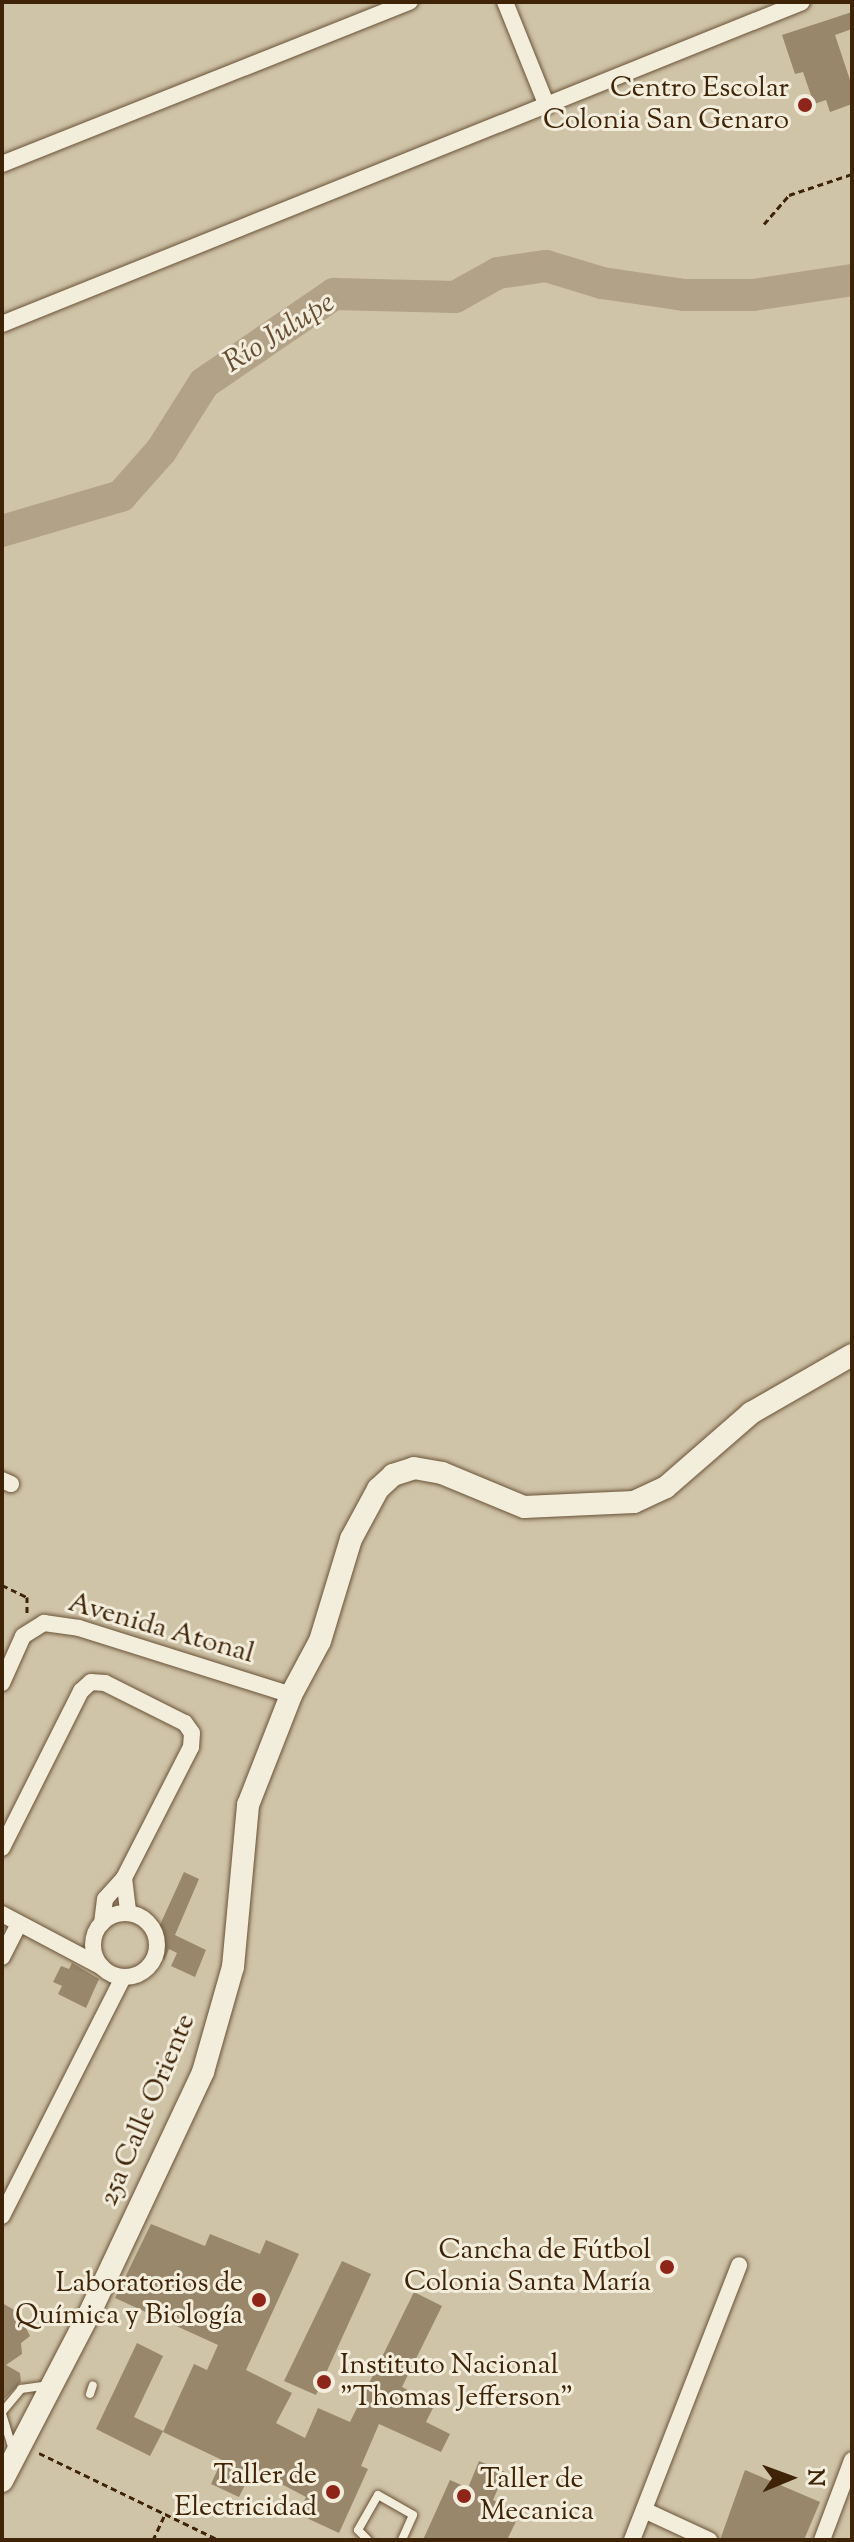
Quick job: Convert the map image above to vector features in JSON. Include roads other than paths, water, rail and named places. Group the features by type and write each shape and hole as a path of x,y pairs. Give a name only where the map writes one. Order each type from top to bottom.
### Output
{"street":[{"path":"2,164 410,2"},
{"path":"505,2 547,106"},
{"path":"2,324 376,170 547,106 802,2"},
{"name":"25a Calle Oriente","path":"2,2481 52,2385 211,2050 233,1967 246,1817 291,1695 320,1641 363,1513 393,1475 414,1468 442,1473 524,1507 634,1502 666,1487 751,1413 852,1355"},
{"name":"Avenida Atonal","path":"2,1683 23,1636 35,1625 79,1628 291,1695"},
{"path":"2,1848 81,1691 91,1682 105,1683 185,1723 192,1733 184,1762 124,1878 105,1899 95,1957 102,1967"},
{"path":"124,1878 128,1913"},
{"path":"56,1945 128,1913"},
{"path":"2,2216 123,1977 149,1965 156,1947 152,1928 128,1913"},
{"path":"2,1914 18,1926 123,1977"},
{"path":"2,1957 18,1926"},
{"path":"632,2540 739,2265"},
{"path":"822,2540 852,2460"},
{"path":"644,2510 709,2540"}],"lane":[{"path":"18,2450 2,2413 9,2397 21,2389 52,2385"},
{"path":"90,2394 93,2385"},
{"path":"368,2540 358,2530 378,2495 413,2515 402,2540"}],"waterway":[{"name":"Río Julupe","path":"2,531 121,496 161,451 204,383 334,294 455,297 498,273 546,266 602,283 684,295 753,295 852,280"}],"place":[{"name":"Centro Escolar Colonia San Genaro","path":"805,105"},
{"name":"Cancha de Fútbol Colonia Santa María","path":"667,2267"},
{"name":"Laboratorios de Química y Biología","path":"259,2300"},
{"name":"Instituto Nacional \"Thomas Jefferson\"","path":"324,2382"},
{"name":"Taller de Electricidad","path":"333,2492"},
{"name":"Taller de Mecanica","path":"464,2496"}]}
